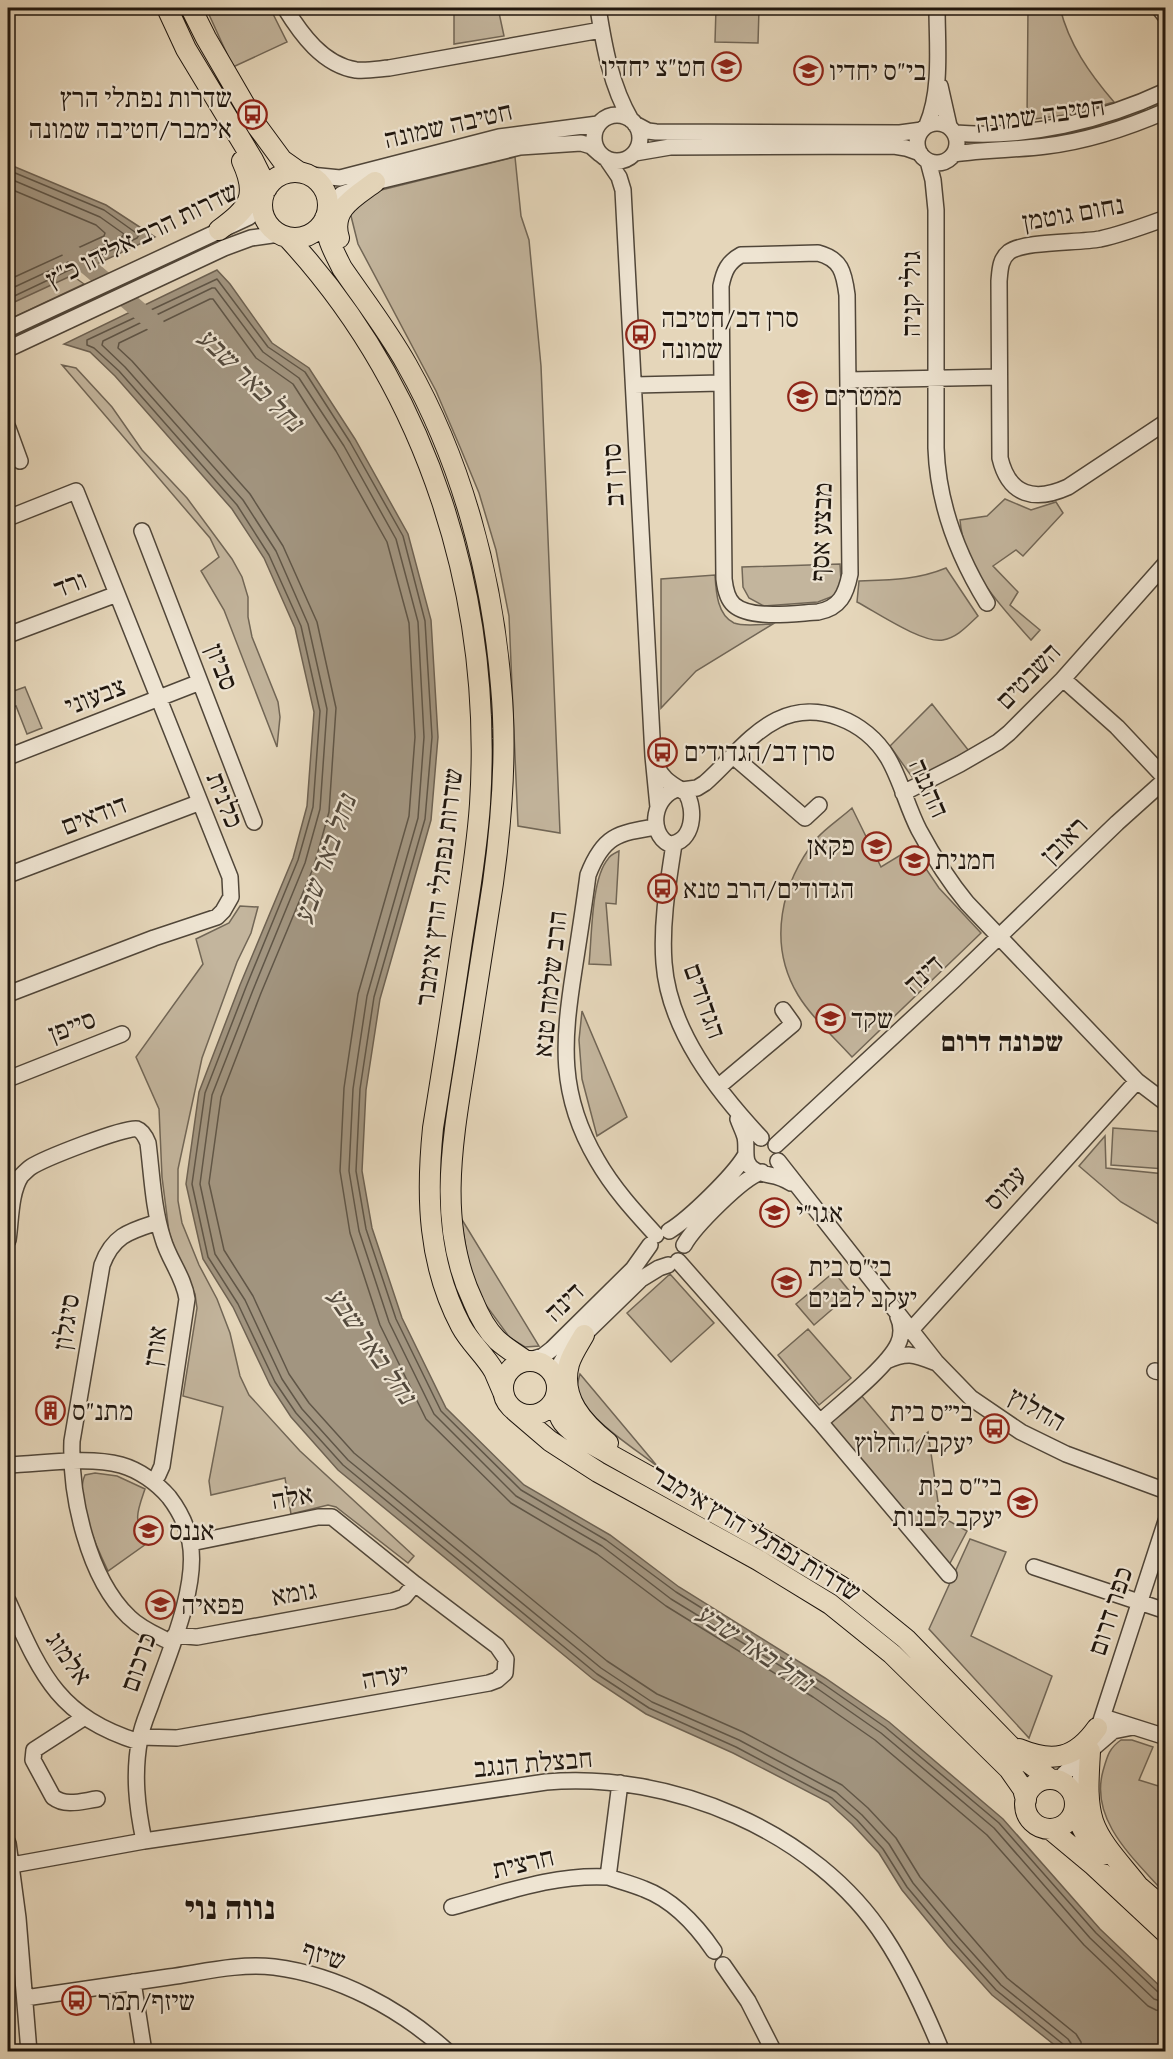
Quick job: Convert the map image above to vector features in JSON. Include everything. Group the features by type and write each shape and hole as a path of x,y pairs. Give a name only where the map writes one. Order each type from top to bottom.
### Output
{"main road":[{"path":"167,8 210,90 250,178 248,202 243,211 218,237"},
{"path":"191,8 257,126 282,160 323,188 327,212 321,226 306,236 283,235 271,227 262,209 265,193 254,160 210,90"},
{"path":"265,193 280,175 304,174"},
{"path":"375,182 344,207 336,228 381,325"},
{"name":"שדרות נפתלי הרץ אימבר","path":"327,212 327,238 333,251 412,376 435,422 460,485 482,561 495,631 503,716 501,805 493,883 454,1131 450,1201 459,1267 474,1304 486,1328 497,1340 528,1360"},
{"name":"שדרות נפתלי הרץ אימבר","path":"283,235 324,279 389,376 412,423 440,492 468,597 480,688 482,726 480,804 470,891 433,1128 429,1201 432,1238 439,1272 449,1302 469,1341 493,1370 503,1392"},
{"path":"584,1335 570,1363 567,1388 570,1399 584,1421 598,1435 654,1480"},
{"path":"528,1360 537,1361 549,1368 556,1388 547,1409 540,1413 523,1414 515,1411 509,1406 503,1392 503,1383 510,1368 528,1360"},
{"name":"שדרות נפתלי הרץ אימבר","path":"556,1388 561,1419 567,1427 609,1454 767,1542 842,1587 906,1639 1033,1767 1053,1779"},
{"name":"שדרות נפתלי הרץ אימבר","path":"515,1411 550,1441 598,1472 797,1583 860,1626 892,1654 1009,1769 1023,1789 1026,1800"},
{"path":"1010,1745 1038,1757 1060,1756 1078,1747 1100,1723"},
{"path":"1090,1751 1089,1788 1093,1821 1101,1838 1139,1887"},
{"path":"1166,1910 1084,1836 1069,1787 1053,1779 1041,1780 1034,1785 1026,1800 1029,1816 1034,1823 1050,1829 1092,1864 1166,1933"},
{"path":"1050,1829 1057,1828 1070,1820 1075,1803"}],"street":[{"path":"285,8 306,39 316,49 342,66 355,70 389,68 602,30"},
{"path":"598,8 610,69 622,104 640,136 638,148 633,155"},
{"path":"924,157 917,139 924,128 933,103 937,65 937,8"},
{"path":"1159,8 1166,18"},
{"path":"610,69 608,109 594,140 603,156 618,161 633,155 670,147 894,146 914,150 938,163 951,157 958,144 942,97 937,65"},
{"name":"חטיבה שמונה","path":"952,130 978,134 1080,122 1125,109 1166,91"},
{"name":"חטיבה שמונה","path":"951,157 1083,140 1132,126 1166,111"},
{"path":"601,122 608,117 620,115 648,131 656,132 900,134 941,123 952,130"},
{"name":"חטיבה שמונה","path":"304,174 340,178 499,136 601,122"},
{"name":"חטיבה שמונה","path":"327,212 342,194 375,182 519,147 581,143 591,146 603,156"},
{"name":"סרן דב","path":"623,190 633,155"},
{"name":"סרן דב","path":"603,156 619,177 623,190 653,756 658,807"},
{"name":"גולי קניה","path":"924,157 933,180 936,210 936,448 939,482 961,555 987,603"},
{"name":"גולי קניה","path":"936,210 951,157"},
{"name":"שדרות הרב אליהו כ\"ץ","path":"8,349 218,237 249,217 256,210 265,193"},
{"name":"נחום גוטמן","path":"999,377 999,281 1003,258 1009,252 1030,245 1100,239 1166,218"},
{"name":"שדרות הרב אליהו כ\"ץ","path":"9,329 218,237 251,238 283,235"},
{"path":"633,385 721,383 721,286 730,261 741,255 818,253 830,256 843,271 847,295 848,380 999,377 1000,458 1009,479 1016,488 1026,493 1052,494 1068,487 1166,422"},
{"name":"מבצע אסף","path":"721,383 724,579 734,605 752,613 761,614 818,612 837,605 844,597 850,574 848,380"},
{"path":"8,428 20,461"},
{"name":"כלנית","path":"8,518 76,491 198,803 230,877 231,897 223,912 208,921 154,938 8,994"},
{"name":"סביון","path":"142,531 254,822"},
{"name":"השבטים","path":"903,793 998,742 1063,679 1166,563"},
{"name":"ורד","path":"8,635 117,594"},
{"path":"1063,679 1117,727 1166,779"},
{"name":"צבעוני","path":"8,757 200,682"},
{"name":"ההגנה","path":"693,809 712,778 757,733 778,719 799,713 824,712 849,722 876,742 888,757 919,828 947,878 999,938 1137,1081 1166,1103"},
{"name":"סרן דב","path":"653,756 661,774 680,790"},
{"path":"733,756 805,818 819,805"},
{"name":"ההגנה","path":"680,790 697,788 712,778"},
{"name":"ראובן","path":"999,938 1117,823 1166,779"},
{"path":"680,790 691,800 692,822 680,841 669,844 660,838 656,827 658,807 668,794 680,790"},
{"name":"דודאים","path":"8,875 198,803"},
{"name":"הרב שלמה טנא","path":"656,827 630,831 616,836 604,844 596,856 588,875 565,1039 568,1082 575,1111 586,1139 596,1160 618,1194 658,1237"},
{"name":"הגדודים","path":"674,844 668,879 664,933 664,964 668,988 685,1034 722,1091 743,1130 746,1153"},
{"name":"דינה","path":"777,1153 999,938"},
{"path":"722,1091 793,1024 783,1010"},
{"name":"סייפן","path":"8,1079 122,1034"},
{"name":"עמוס","path":"910,1330 1137,1081"},
{"name":"הגדודים","path":"722,1091 761,1138"},
{"name":"אורן","path":"8,1240 15,1194 21,1177 27,1170 41,1161 131,1129 142,1131 147,1143 158,1222 164,1243 183,1281 188,1299 162,1466 153,1481"},
{"path":"799,1189 784,1179 757,1172 749,1166 746,1153 752,1142 761,1138 770,1140 799,1189 910,1330"},
{"name":"דינה","path":"528,1360 543,1356 552,1349 633,1269 658,1237 680,1223 736,1170 746,1153"},
{"path":"673,1263 683,1254 684,1245 695,1229 746,1180 773,1168 777,1153"},
{"name":"סיגלון","path":"158,1222 132,1230 114,1242 102,1264 72,1441 72,1462 76,1502 85,1537 108,1588 127,1615 138,1625 174,1639"},
{"path":"684,1245 679,1236 658,1237 650,1250 654,1259 673,1263 820,1422 949,1575"},
{"name":"דינה","path":"556,1388 556,1371 563,1356 641,1279 673,1263"},
{"path":"820,1422 886,1361 898,1345 901,1333 900,1321 891,1306"},
{"name":"החלוץ","path":"910,1330 936,1362 971,1398 1021,1432 1066,1454 1166,1491"},
{"path":"886,1361 900,1355 912,1354 936,1362"},
{"name":"כרכום","path":"8,1465 72,1462 105,1462 122,1465 153,1481 175,1505 190,1543 192,1558 190,1582 174,1639 140,1740 136,1760 136,1799 144,1841"},
{"name":"אלה","path":"190,1543 318,1517 332,1517 415,1584"},
{"name":"כפר דרום","path":"1075,1803 1082,1770 1100,1723 1166,1521"},
{"path":"1034,1567 1166,1611"},
{"name":"גומא","path":"174,1639 393,1601 404,1597 415,1584"},
{"name":"יערה","path":"140,1740 177,1738 478,1685 497,1680 505,1673 506,1666 502,1652 415,1584"},
{"name":"אלמוג","path":"8,1601 35,1661 67,1702 109,1732 140,1740"},
{"path":"85,1717 34,1750 33,1760 53,1797 58,1801 69,1803 97,1799"},
{"path":"1100,1723 1133,1727 1166,1737"},
{"name":"כפר דרום","path":"1053,1779 1068,1772 1084,1752 1100,1723"},
{"path":"1090,1751 1113,1731 1133,1727"},
{"name":"חבצלת הנגב","path":"12,1865 144,1841 546,1782 570,1780 620,1783 711,1805 739,1816 808,1856 864,1910 885,1938 923,2009 942,2052"},
{"path":"608,1877 620,1783"},
{"path":"8,1843 29,2052"},
{"name":"חרצית","path":"452,1907 513,1888 542,1882 575,1877 608,1877 646,1889 671,1905 702,1933 714,1952"},
{"path":"723,1965 748,2001 774,2052"},
{"name":"שיזף","path":"25,1998 249,1966 272,1967 297,1971 347,1988 394,2010 428,2034 448,2052"},
{"path":"133,1982 144,2052"}],"shaded area":[{"path":"206,8 270,8 287,42 233,67"},
{"path":"454,8 498,8 504,36 454,44"},
{"path":"716,8 759,9 758,43 715,42"},
{"path":"1028,8 1060,8 1074,46 1096,80 1114,102 1072,114 1027,120"},
{"path":"515,157 521,216 529,240 541,366 560,833 518,826 509,616 496,550 479,493 436,391 358,244 349,208 373,192"},
{"path":"8,236 17,236 84,284 8,320"},
{"path":"62,365 76,368 112,407 142,450 187,498 232,559 242,577 248,597 248,617 252,637 278,702 280,717 277,747 224,610 201,571 219,557 210,538"},
{"path":"1005,499 1031,510 1056,502 1063,513 1023,556 1016,550 993,566 1018,592 1010,605 1040,630 1031,640 985,585 968,554 963,538 960,520 987,516"},
{"path":"840,564 841,581 836,595 818,602 764,606 749,598 743,587 742,567"},
{"path":"946,568 978,616 962,631 948,639 934,640 924,637 857,602 859,581 914,577"},
{"path":"715,575 721,609 728,619 743,625 773,624 696,671 661,708 661,579"},
{"path":"25,687 42,728 27,734 16,706 8,708 8,693"},
{"path":"932,704 969,751 924,774 912,777 890,746"},
{"path":"852,808 881,867 912,848 939,888 981,933 852,1057 816,1019 798,995 788,975 781,934 782,914 794,874 817,838"},
{"path":"619,851 616,904 606,903 611,965 589,964 593,909 598,880 609,858"},
{"path":"240,906 258,907 251,933 237,962 202,1058 178,1169 178,1201 182,1223 199,1265 217,1299 230,1333 240,1376 249,1395 300,1451 414,1556 408,1563 336,1507 328,1505 291,1514 285,1478 211,1495 209,1481 223,1407 183,1396 197,1308 195,1294 169,1232 162,1177 159,1109 136,1057 203,964 196,939 229,923"},
{"path":"582,1011 627,1117 597,1136 582,1079 579,1040"},
{"path":"1113,1128 1165,1132 1165,1169 1111,1165"},
{"path":"1105,1136 1106,1168 1165,1174 1165,1228 1121,1202 1079,1166"},
{"path":"461,1218 539,1346 525,1347 510,1338 480,1297 469,1267"},
{"path":"834,1272 851,1293 814,1325 796,1304"},
{"path":"670,1274 714,1323 671,1362 627,1313"},
{"path":"808,1329 851,1378 819,1405 778,1355"},
{"path":"580,1374 658,1467 588,1410 577,1388"},
{"path":"860,1394 908,1451 928,1432 940,1516 967,1531 948,1567 828,1422"},
{"path":"95,1473 117,1476 145,1489 138,1522 146,1544 108,1571 88,1523 82,1497 85,1475"},
{"path":"970,1539 1006,1552 971,1636 1052,1676 1029,1738 929,1629"},
{"path":"1121,1740 1132,1740 1153,1747 1139,1780 1165,1788 1165,1862 1159,1887 1115,1835 1102,1804 1100,1788 1104,1766 1111,1750"}],"water":[{"path":"8,164 106,205 155,237 8,305"},
{"path":"217,270 230,284 272,343 309,368 355,439 408,534 431,620 438,737 431,820 380,999 366,1090 362,1171 372,1228 402,1318 446,1408 524,1485 610,1535 679,1587 825,1678 889,1722 1003,1819 1100,1929 1165,1991 1165,2051 1062,2051 992,1995 902,1890 879,1853 828,1802 733,1753 646,1714 593,1679 338,1470 291,1417 270,1385 233,1307 203,1259 186,1184 199,1092 240,985 293,858 307,806 314,712 295,628 264,558 232,509 115,376 90,352 64,344"}],"waterway":[{"name":"נחל באר שבע","path":"71,252 155,324"}],"place":[{"name":"חט\"צ יחדיו","path":"727,67"},
{"name":"בי\"ס יחדיו","path":"808,71"},
{"name":"שדרות נפתלי הרץ אימבר/חטיבה שמונה","path":"253,114"},
{"name":"סרן דב/חטיבה שמונה","path":"640,334"},
{"name":"ממטרים","path":"803,396"},
{"name":"סרן דב/הגדודים","path":"663,752"},
{"name":"פקאן","path":"876,846"},
{"name":"חמנית","path":"914,860"},
{"name":"הגדודים/הרב טנא","path":"662,889"},
{"name":"שקד","path":"830,1019"},
{"name":"אגו\"י","path":"775,1213"},
{"name":"בי\"ס בית יעקב לבנים","path":"787,1283"},
{"name":"מתנ\"ס","path":"51,1411"},
{"name":"בי״ס בית יעקב/החלוץ","path":"994,1428"},
{"name":"בי\"ס בית יעקב לבנות","path":"1023,1502"},
{"name":"אננס","path":"148,1531"},
{"name":"פפאיה","path":"160,1605"},
{"name":"שיזף/תמר","path":"77,2001"}],"district":[{"name":"שכונה דרום","path":"1002,1041"},
{"name":"נווה נוי","path":"230,1907"}]}
